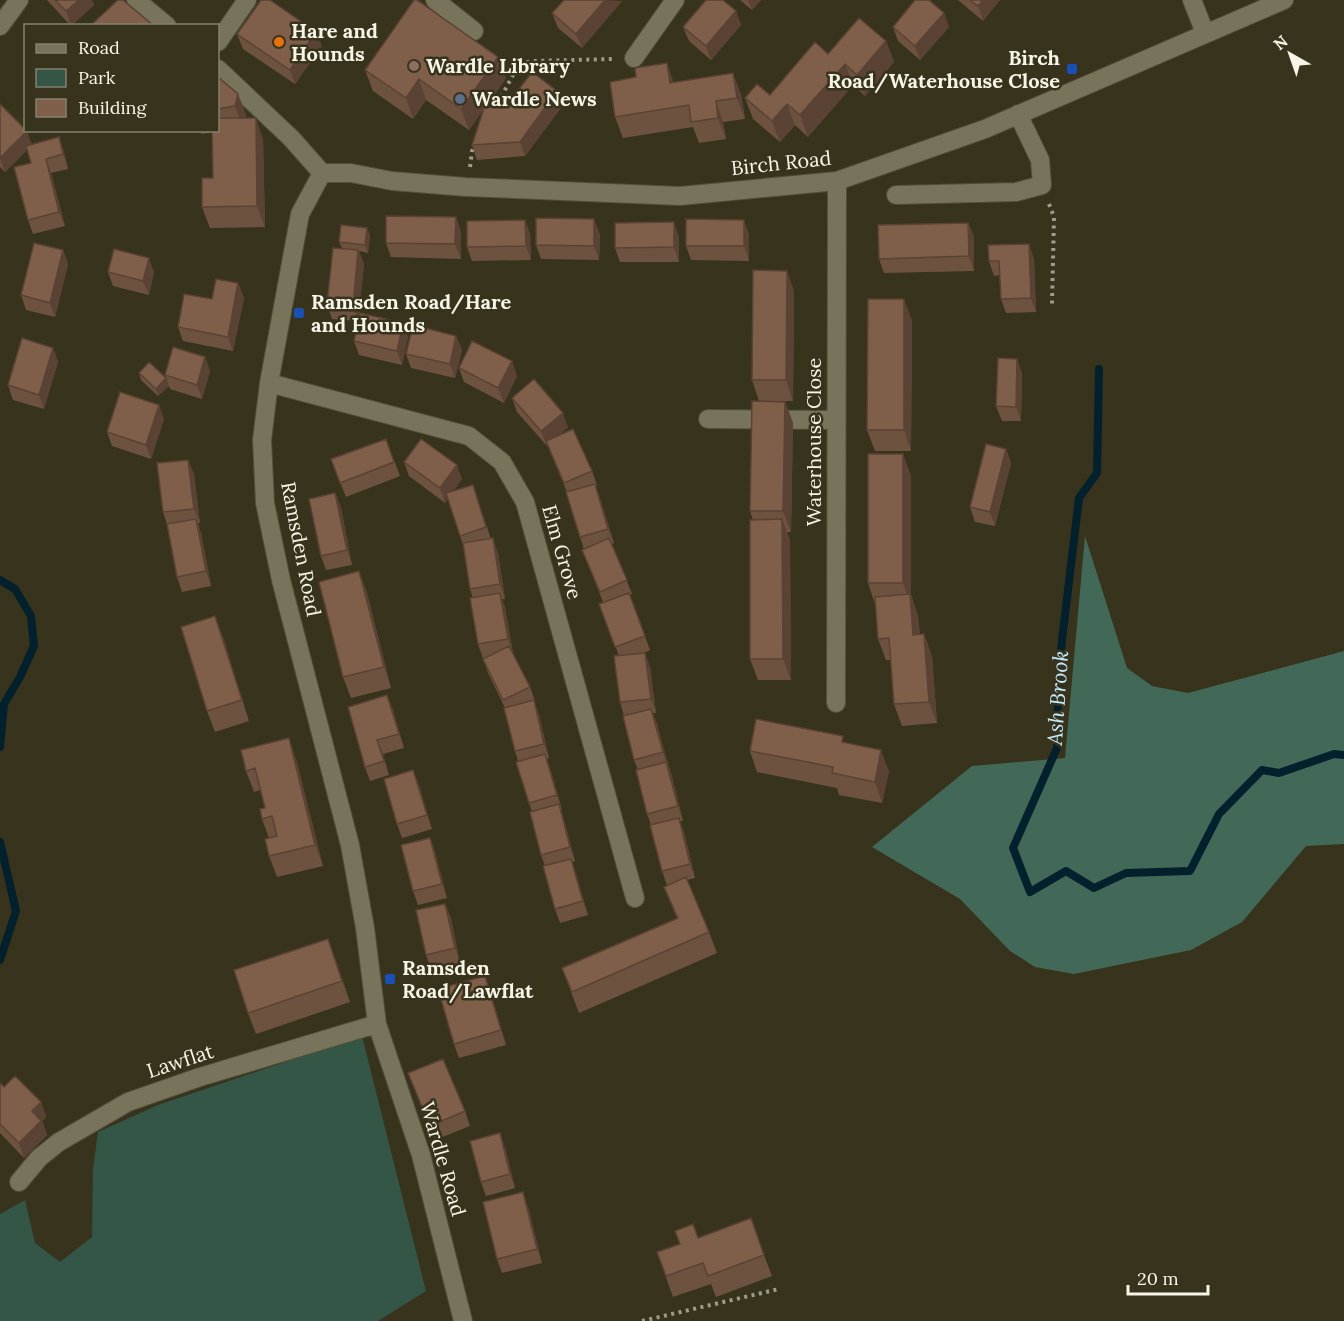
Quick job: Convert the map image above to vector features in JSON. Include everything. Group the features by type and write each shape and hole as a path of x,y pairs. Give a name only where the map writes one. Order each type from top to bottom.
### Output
{"street":[{"path":"0,26 19,0"},
{"path":"118,13 134,0 164,24"},
{"path":"219,41 248,0"},
{"path":"435,0 474,30"},
{"path":"634,58 675,0"},
{"path":"1192,0 1205,33"},
{"name":"Birch Road","path":"322,173 351,173 392,181 466,187 680,196 837,181 985,129 1284,0"},
{"path":"219,70 291,138 322,173"},
{"path":"897,195 1016,192 1041,184 1040,160 1018,114"},
{"name":"Ramsden Road","path":"322,173 300,214 269,384 262,440 265,503 281,580 350,845 365,928 376,1017"},
{"name":"Waterhouse Close","path":"836,703 837,181"},
{"name":"Elm Grove","path":"269,384 469,436 502,462 525,502 635,898"},
{"path":"708,420 836,420"},
{"name":"Lawflat","path":"19,1182 39,1158 59,1142 128,1102 376,1017"},
{"name":"Wardle Road","path":"376,1017 421,1155 463,1321"}],"path":[{"path":"493,112 519,64 533,61 634,58"},
{"path":"466,187 472,151 477,141"},
{"path":"1041,184 1054,217 1052,304"},
{"path":"642,1321 779,1289"}],"green space":[{"path":"1085,536 1127,668 1152,686 1188,693 1344,651 1344,844 1306,846 1242,922 1191,950 1074,974 1035,967 1010,951 960,899 872,847 972,766 1065,758"},
{"path":"362,1036 426,1291 378,1321 0,1321 0,1214 25,1200 35,1243 60,1262 92,1237 93,1169 98,1132 158,1105"}],"building":[{"path":"55,0 79,0 66,11"},
{"path":"118,0 123,0 152,24 92,24"},
{"path":"261,0 270,0 316,32 290,70 237,34"},
{"path":"414,0 498,57 461,109 419,79 406,98 365,70"},
{"path":"564,0 605,0 576,34 552,13"},
{"path":"706,0 723,0 736,11 706,46 683,27"},
{"path":"915,0 929,0 944,13 915,46 893,27"},
{"path":"970,0 983,0 978,6"},
{"path":"859,18 886,41 857,75 845,64 800,115 787,104 772,121 745,98 757,84 770,95 815,42 828,54"},
{"path":"667,63 670,83 733,73 737,98 716,101 718,118 691,122 689,105 615,117 610,82 636,77 635,68"},
{"path":"532,72 557,91 520,142 472,145 484,108 520,104 512,98"},
{"path":"219,78 238,94 235,106 219,109"},
{"path":"0,104 26,132 0,158"},
{"path":"219,118 256,118 257,206 202,207 202,178 213,178 212,132 219,132"},
{"path":"59,137 63,154 46,159 59,212 28,220 14,167 31,163 26,146"},
{"path":"386,216 456,217 455,244 386,243"},
{"path":"536,218 594,219 594,246 536,245"},
{"path":"686,219 744,220 744,246 686,246"},
{"path":"525,220 526,246 467,247 467,221"},
{"path":"674,222 674,247 615,248 615,223"},
{"path":"968,223 969,256 879,259 878,225"},
{"path":"341,225 367,228 365,245 339,242"},
{"path":"34,243 63,250 50,303 21,295"},
{"path":"1029,244 1031,298 1001,299 999,261 989,261 988,245"},
{"path":"333,248 358,250 353,307 327,304"},
{"path":"114,249 149,258 143,281 108,272"},
{"path":"753,270 787,271 786,380 752,380"},
{"path":"216,279 238,283 228,337 178,327 184,294 212,299"},
{"path":"868,299 904,299 904,430 867,430"},
{"path":"360,313 403,323 397,351 354,341"},
{"path":"413,325 456,336 450,364 406,354"},
{"path":"22,338 53,348 39,395 8,385"},
{"path":"472,341 512,361 498,388 459,368"},
{"path":"173,347 205,357 197,385 165,375"},
{"path":"998,358 1017,359 1016,407 996,406"},
{"path":"149,362 166,378 156,389 139,373"},
{"path":"534,379 563,413 541,431 512,398"},
{"path":"120,392 159,405 146,445 107,432"},
{"path":"752,401 785,402 783,511 750,511"},
{"path":"573,429 592,471 564,483 546,441"},
{"path":"386,439 394,462 340,483 331,459"},
{"path":"421,439 457,465 440,488 404,462"},
{"path":"986,444 1006,449 990,512 970,507"},
{"path":"868,454 903,454 903,583 868,583"},
{"path":"188,460 194,509 163,512 157,463"},
{"path":"595,484 608,529 580,537 566,492"},
{"path":"473,485 486,527 460,536 446,493"},
{"path":"335,493 347,550 321,556 309,499"},
{"path":"196,519 206,571 177,577 167,524"},
{"path":"782,519 783,659 750,659 750,520"},
{"path":"493,538 500,584 470,589 463,543"},
{"path":"609,538 627,580 600,592 582,550"},
{"path":"359,571 384,667 343,677 319,582"},
{"path":"500,593 508,639 478,644 470,598"},
{"path":"629,593 645,636 615,647 599,604"},
{"path":"910,594 913,635 924,634 929,702 894,704 889,638 878,639 875,597"},
{"path":"215,616 242,700 207,711 181,627"},
{"path":"509,646 530,687 503,700 483,659"},
{"path":"645,653 651,699 620,702 614,656"},
{"path":"387,695 399,734 377,740 384,761 365,767 348,707"},
{"path":"534,700 544,744 515,751 504,708"},
{"path":"651,709 663,752 634,760 623,716"},
{"path":"756,719 843,736 842,742 881,750 875,782 832,773 833,767 750,751"},
{"path":"289,738 315,845 269,856 265,839 277,836 272,816 262,819 260,809 265,808 255,768 246,771 241,750"},
{"path":"545,754 557,795 529,803 516,762"},
{"path":"666,762 678,806 647,814 636,770"},
{"path":"413,770 427,815 397,824 384,779"},
{"path":"559,804 570,847 541,855 530,812"},
{"path":"679,818 690,864 662,871 650,825"},
{"path":"430,838 442,884 413,891 401,845"},
{"path":"571,859 583,901 555,909 543,866"},
{"path":"686,877 709,932 572,992 562,968 678,918 664,887"},
{"path":"445,904 455,948 426,955 416,910"},
{"path":"328,939 342,981 248,1013 234,970"},
{"path":"485,976 501,1030 454,1044 438,989"},
{"path":"443,1059 465,1111 430,1126 408,1073"},
{"path":"15,1076 41,1102 32,1111 41,1121 19,1143 0,1124 0,1083 4,1087"},
{"path":"500,1133 510,1174 481,1182 470,1141"},
{"path":"523,1192 537,1249 497,1259 483,1202"},
{"path":"751,1218 764,1255 708,1276 703,1263 666,1276 657,1252 680,1244 675,1231 693,1224 698,1238"}],"waterway":[{"name":"Ash Brook","path":"1099,369 1097,473 1079,498 1062,640 1057,748 1013,848 1030,892 1066,871 1094,888 1126,873 1190,871 1219,814 1262,770 1279,773 1334,754 1344,755"},
{"path":"0,580 15,589 31,616 34,646 20,677 4,704 0,747"},
{"path":"0,842 16,911 0,960"}],"place":[{"name":"Hare and Hounds","path":"279,42"},
{"name":"Wardle Library","path":"414,66"},
{"name":"Birch Road/Waterhouse Close","path":"1072,69"},
{"name":"Wardle News","path":"460,99"},
{"name":"Ramsden Road/Hare and Hounds","path":"299,313"},
{"name":"Ramsden Road/Lawflat","path":"390,979"}]}
